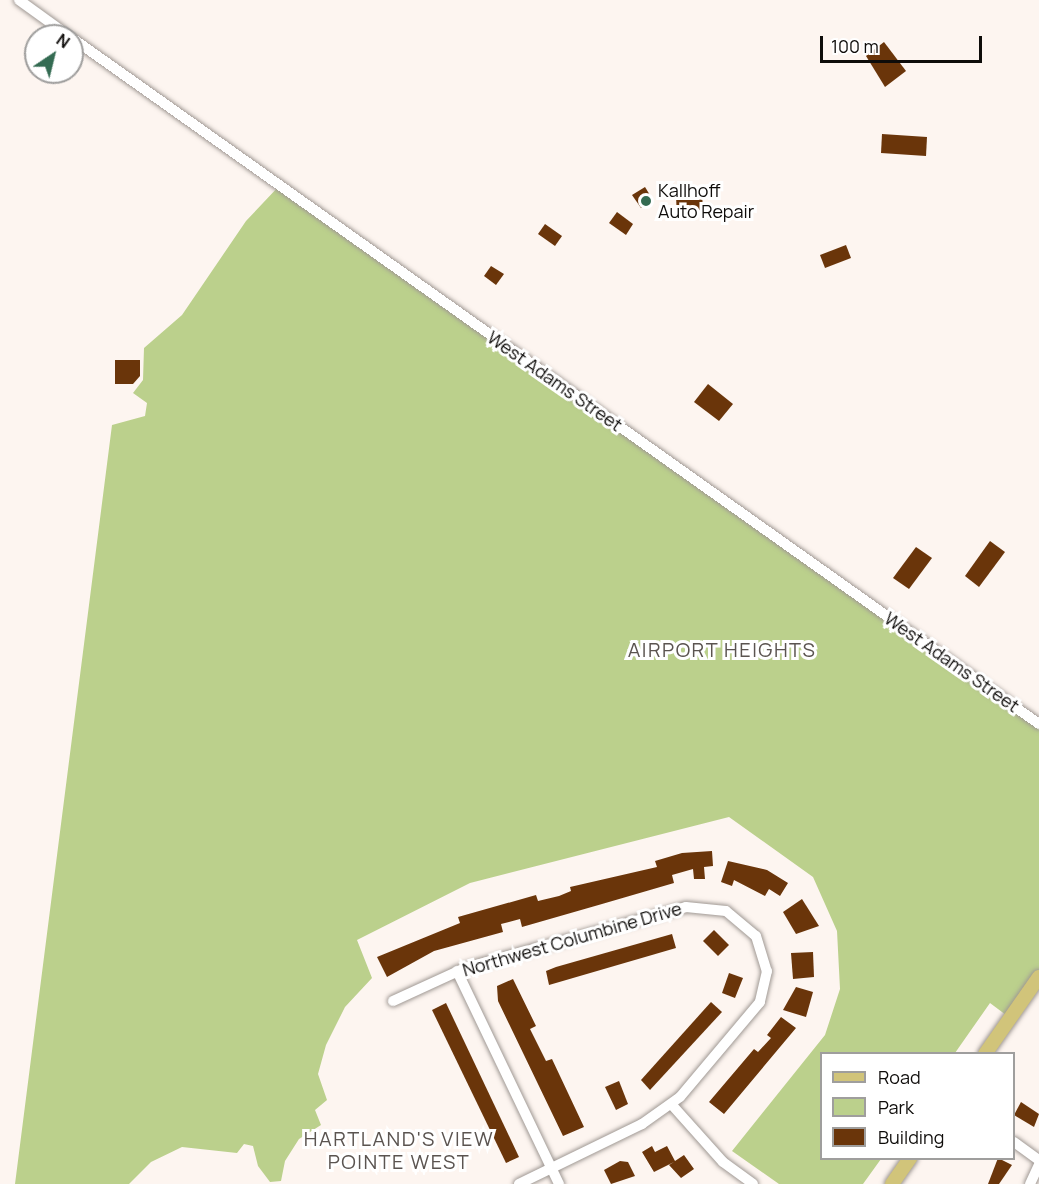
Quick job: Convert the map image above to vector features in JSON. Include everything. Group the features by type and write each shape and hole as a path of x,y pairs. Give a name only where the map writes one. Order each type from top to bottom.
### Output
{"main road":[{"path":"986,1052 1039,977"},
{"path":"892,1184 909,1160"}],"street":[{"name":"West Adams Street","path":"19,0 53,24"},
{"name":"West Adams Street","path":"84,46 1039,724"},
{"name":"Northwest Columbine Drive","path":"393,1001 457,971 695,906 726,911 752,930 766,971 760,1002 672,1105"},
{"path":"457,971 559,1184"},
{"path":"519,1184 672,1105 718,1158 753,1184"},
{"path":"1015,1143 1039,1160"},
{"path":"1030,1184 1039,1165"}],"green space":[{"path":"280,185 1039,724 1039,977 1010,1018 990,1003 956,1052 820,1052 820,1160 880,1160 863,1184 779,1184 732,1151 825,1035 840,989 837,931 813,877 729,817 470,883 357,940 372,978 345,1007 326,1045 318,1074 327,1100 315,1110 321,1125 299,1139 285,1161 281,1181 270,1182 258,1166 253,1146 244,1144 237,1153 182,1147 151,1162 129,1184 15,1184 112,425 145,416 147,403 133,393 143,380 144,348 182,315 246,221"}],"building":[{"path":"884,42 906,71 885,87 866,56"},
{"path":"882,134 927,137 926,156 881,153"},
{"path":"645,187 653,200 641,208 632,195"},
{"path":"702,193 703,210 687,211 688,219 677,220 676,195"},
{"path":"617,212 633,224 626,235 609,223"},
{"path":"545,224 562,236 555,246 538,234"},
{"path":"846,245 851,258 825,268 820,255"},
{"path":"491,266 504,274 496,285 484,276"},
{"path":"115,360 140,360 140,376 133,384 115,384"},
{"path":"708,384 733,404 719,421 694,402"},
{"path":"990,541 1005,552 979,587 965,576"},
{"path":"916,547 932,558 909,589 893,578"},
{"path":"712,851 713,866 704,867 705,879 694,879 693,869 672,875 674,883 522,927 520,919 501,924 503,932 434,951 387,977 377,957 460,923 458,917 536,895 538,901 559,896 571,891 570,887 657,867 655,861 682,853"},
{"path":"728,861 767,870 788,883 780,896 769,889 765,896 734,880 732,886 721,882"},
{"path":"802,899 819,926 796,934 783,912"},
{"path":"714,930 729,945 718,956 703,941"},
{"path":"672,934 676,948 549,985 546,971"},
{"path":"813,952 814,977 793,979 791,953"},
{"path":"729,973 743,978 735,998 722,993"},
{"path":"513,979 536,1026 530,1029 546,1061 552,1059 584,1127 563,1136 498,1001 497,986"},
{"path":"796,987 813,992 806,1017 783,1010"},
{"path":"711,1002 722,1012 650,1090 641,1080"},
{"path":"446,1003 519,1157 506,1163 432,1010"},
{"path":"781,1017 796,1028 724,1114 709,1102 754,1049 758,1052 771,1038 767,1035"},
{"path":"619,1081 628,1104 616,1110 605,1087"},
{"path":"1021,1102 1039,1114 1034,1127 1015,1116"},
{"path":"652,1146 655,1152 667,1146 675,1161 684,1155 694,1169 681,1178 669,1165 674,1162 654,1172 642,1152"},
{"path":"997,1160 1012,1165 999,1184 988,1184"},
{"path":"620,1161 628,1162 635,1176 611,1184 604,1170"}],"place":[{"name":"Kallhoff Auto Repair","path":"646,201"}],"district":[{"name":"AIRPORT HEIGHTS","path":"722,649"},
{"name":"HARTLAND'S VIEW POINTE WEST","path":"399,1150"}]}
